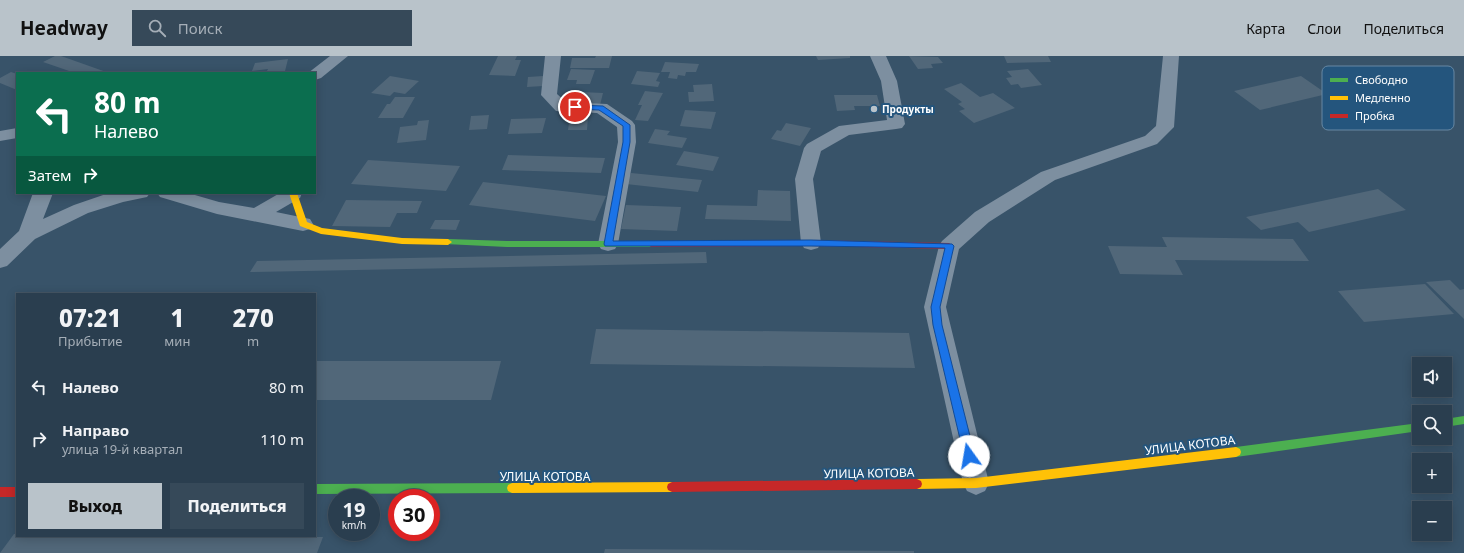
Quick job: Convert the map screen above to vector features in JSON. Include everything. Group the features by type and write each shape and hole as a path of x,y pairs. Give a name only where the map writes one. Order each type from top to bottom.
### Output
{"street":[{"path":"315,72 317,56"},
{"path":"316,73 340,56"},
{"path":"554,56 549,95 562,107 600,108 626,125 627,142 608,244"},
{"path":"811,243 804,179 814,148 845,130 896,124 889,81 878,56"},
{"path":"976,483 938,325 936,307 950,246 982,217 1048,176 1151,140 1165,127 1171,56"},
{"path":"0,136 16,133"},
{"path":"28,234 43,194"},
{"path":"0,261 28,234 81,209 120,196 133,194"},
{"path":"170,194 216,208 303,224 321,231 402,241 507,244 811,243 950,246"},
{"path":"257,215 293,194 303,224"},
{"path":"1452,422 1464,420"},
{"name":"УЛИЦА КОТОВА","path":"316,489 592,488 976,483 1272,448 1412,428"},
{"path":"0,492 16,492"}],"building":[{"path":"55,56 61,56 106,72 72,72 43,62"},
{"path":"498,56 517,56 515,60 521,60 515,76 489,75"},
{"path":"596,56 612,56 609,68 570,68 572,58 595,58"},
{"path":"816,56 850,56 850,58 818,60"},
{"path":"909,56 938,57 943,63 931,64 933,68 918,69"},
{"path":"1004,56 1048,56 1051,62 1007,63"},
{"path":"288,59 285,71 266,72 268,69 252,71 255,63"},
{"path":"665,62 699,64 696,72 686,72 685,76 678,75 677,79 668,78 670,72 661,72"},
{"path":"571,69 595,70 590,84 576,84 577,80 567,80"},
{"path":"1028,69 1042,85 1021,88 1018,84 1011,85 1006,78 1012,77 1007,71"},
{"path":"637,71 660,73 656,81 660,82 658,87 631,84"},
{"path":"11,72 16,74 16,90 0,83 0,78"},
{"path":"390,76 419,81 405,94 394,92 390,96 371,93"},
{"path":"543,76 543,86 527,87 528,77"},
{"path":"1301,76 1322,91 1322,95 1260,110 1234,91"},
{"path":"961,83 980,97 993,93 1015,108 974,123 959,111 965,109 958,104 962,102 944,89"},
{"path":"712,84 714,101 689,102 688,92 694,92 693,85"},
{"path":"645,91 663,93 648,121 635,120 642,105 638,105"},
{"path":"581,92 603,93 600,105 575,105"},
{"path":"834,95 877,95 880,106 854,106 855,110 837,111"},
{"path":"395,97 415,97 403,118 378,118 387,104 390,104"},
{"path":"685,110 716,112 711,129 680,126"},
{"path":"489,115 487,129 469,130 471,116"},
{"path":"570,116 588,116 587,130 568,130"},
{"path":"546,118 542,133 508,134 511,119"},
{"path":"429,120 426,140 397,143 400,127 417,125 418,121"},
{"path":"786,123 811,128 800,146 771,139 777,130 781,131"},
{"path":"655,129 670,131 667,135 687,138 682,148 648,143"},
{"path":"684,151 719,157 713,171 676,165"},
{"path":"508,155 605,158 601,173 502,170"},
{"path":"368,160 460,166 446,191 351,184"},
{"path":"631,173 702,180 698,192 626,184"},
{"path":"483,182 606,196 595,221 469,205"},
{"path":"1378,189 1406,210 1309,232 1298,222 1261,230 1246,217"},
{"path":"758,190 790,191 791,221 705,219 707,205 757,206"},
{"path":"346,200 422,201 417,213 397,213 390,227 332,226"},
{"path":"626,205 681,207 677,231 621,229"},
{"path":"435,220 460,220 456,230 430,229"},
{"path":"1162,237 1293,239 1309,261 1175,260 1183,275 1120,274 1108,246 1167,247"},
{"path":"706,252 707,263 250,272 257,261"},
{"path":"1450,280 1460,290 1464,289 1464,319 1426,282"},
{"path":"1425,284 1454,314 1364,322 1338,291"},
{"path":"596,329 909,333 915,368 590,364"},
{"path":"316,361 501,361 491,400 316,400"},
{"path":"14,534 16,534 16,537 323,537 317,553 0,553"},
{"path":"605,549 914,551 914,553 604,553"}],"traffic: fast":[{"path":"448,242 507,244 651,244"},
{"path":"1452,422 1464,420"},
{"path":"1236,452 1412,428"},
{"path":"316,489 512,488"}],"traffic: slow":[{"path":"293,194 303,224 321,231 402,241 448,242"},
{"path":"917,484 976,483 1236,452"},
{"path":"512,488 672,487"}],"traffic: jam":[{"path":"651,244 811,243 949,246"},
{"path":"672,487 917,484"},
{"path":"0,492 16,492"}],"place":[{"name":"Продукты","path":"874,109"}],"route":[{"path":"575,107 600,108 626,125 627,142 608,244 811,243 950,246 936,307 938,325 969,456"}]}
